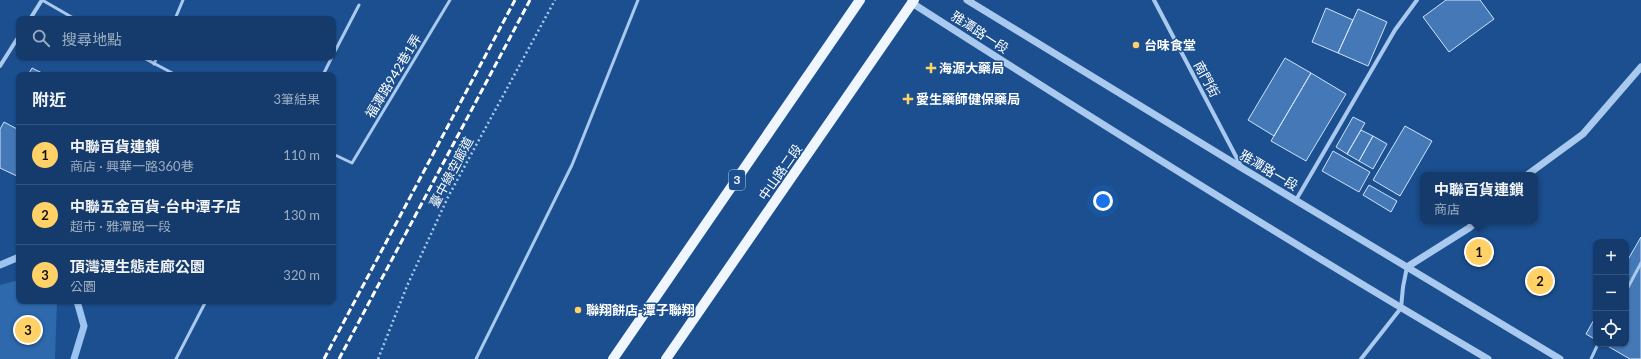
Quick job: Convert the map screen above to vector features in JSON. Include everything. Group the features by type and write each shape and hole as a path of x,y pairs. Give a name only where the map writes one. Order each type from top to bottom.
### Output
{"main road":[{"name":"3","path":"613,359 860,0"},
{"name":"中山路二段","path":"666,359 912,1"}],"street":[{"path":"32,16 42,0"},
{"name":"雅潭路一段","path":"967,0 1242,168 1560,359"},
{"name":"南門街","path":"1154,0 1242,168"},
{"path":"1296,200 1395,30 1417,0"},
{"name":"雅潭路一段","path":"912,1 1133,144 1401,308 1488,359"},
{"path":"0,66 16,41"},
{"path":"1531,172 1582,134 1641,67"},
{"path":"1361,359 1401,308 1407,267 1474,224"}],"lane":[{"path":"42,0 70,16"},
{"path":"176,16 183,0"},
{"name":"福潭路942巷1弄","path":"336,155 352,163 450,0"},
{"path":"476,359 572,165 638,0"},
{"path":"336,50 360,5"},
{"path":"147,60 170,72"},
{"path":"154,64 156,60"},
{"path":"325,72 331,60"},
{"path":"1629,285 1641,263"},
{"path":"176,359 204,304"},
{"path":"1590,359 1596,347"}],"path":[{"name":"臺中綠空廊道","path":"378,359 407,286 448,197 555,0"}],"shaded area":[{"path":"16,281 16,304 57,304 55,359 0,359 0,285"}],"building":[{"path":"1446,0 1480,0 1494,19 1449,52 1423,17"},
{"path":"1326,8 1353,20 1338,53 1312,42"},
{"path":"1358,9 1387,22 1368,66 1338,53"},
{"path":"1285,58 1311,73 1274,136 1248,120"},
{"path":"32,68 40,72 30,72"},
{"path":"1311,73 1346,94 1306,161 1271,141"},
{"path":"1353,117 1365,123 1347,154 1336,147"},
{"path":"4,122 16,128 16,176 0,168 0,129"},
{"path":"1405,126 1432,141 1400,196 1373,180"},
{"path":"1361,130 1373,136 1359,161 1347,154"},
{"path":"1373,136 1387,144 1373,169 1359,161"},
{"path":"1333,151 1370,172 1359,192 1322,171"},
{"path":"1369,185 1397,201 1391,212 1363,195"},
{"path":"1641,237 1641,359 1630,359 1609,347 1629,347 1629,258"},
{"path":"1593,321 1593,338 1586,334"}],"waterway":[{"path":"0,265 16,258"},
{"path":"74,359 84,326 78,304"}],"railway":[{"path":"324,359 515,0"},
{"path":"339,359 530,0"}],"place":[{"name":"台味食堂","path":"1136,45"},
{"name":"海源大藥局","path":"931,68"},
{"name":"愛生藥師健保藥局","path":"908,99"},
{"name":"中聯百貨連鎖","path":"1479,252"},
{"name":"中聯五金百貨-台中潭子店","path":"1540,281"},
{"name":"聯翔餅店-潭子聯翔","path":"578,310"},
{"name":"頂灣潭生態走廊公園","path":"28,330"}]}
